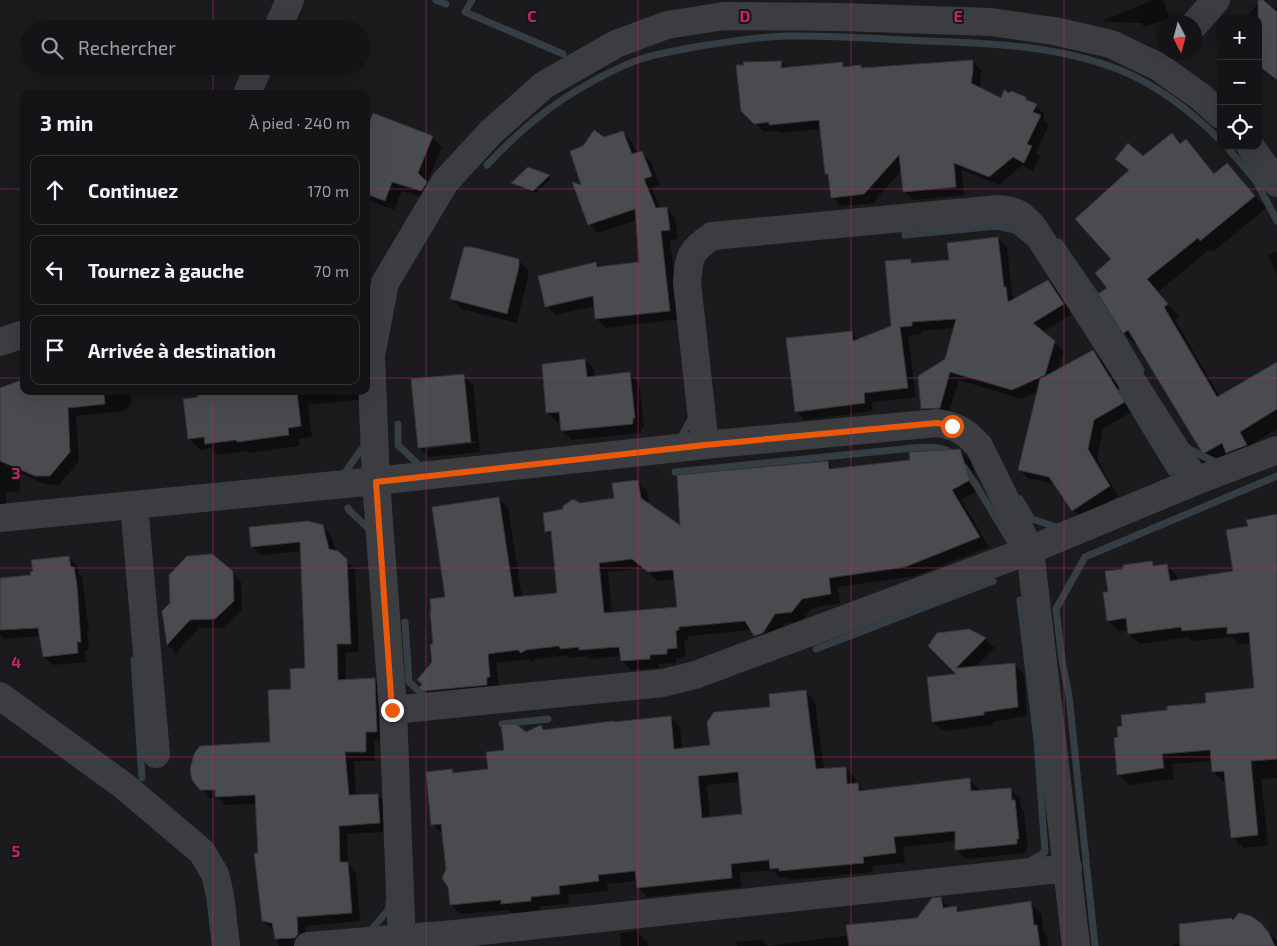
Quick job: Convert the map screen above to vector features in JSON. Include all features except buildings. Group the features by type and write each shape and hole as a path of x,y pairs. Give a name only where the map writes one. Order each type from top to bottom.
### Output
{"street":[{"path":"281,20 290,0"},
{"path":"1202,16 1216,0"},
{"path":"402,942 392,710 376,482 371,355 385,283 445,182 491,132 544,85 616,44 667,25 724,16 841,17 991,22 1054,31 1111,44 1157,58"},
{"path":"1165,60 1217,111"},
{"path":"249,90 256,75"},
{"path":"1253,150 1277,183"},
{"path":"705,445 688,283 689,263 696,248 712,236 998,209 1014,210 1024,216 1034,226 1196,481"},
{"path":"0,342 20,335"},
{"path":"0,518 376,482 705,445 937,423 952,426 968,434 979,446 1030,550 1076,946"},
{"path":"392,710 663,683 695,675 1030,550 1196,481 1277,450"},
{"path":"134,505 156,754"},
{"path":"0,696 124,786 202,852 215,874 220,896 226,946"},
{"path":"308,946 402,942 454,934 1068,868"}],"waterway":[{"path":"436,0 446,4"},
{"path":"472,0 465,12 563,54"},
{"path":"487,165 524,129 550,108 578,90 625,65 650,56 689,48 764,37 787,36 976,43 1025,47 1073,56 1097,62 1134,76 1174,100 1217,137"},
{"path":"1229,150 1256,181 1277,221"},
{"path":"905,235 997,226 1015,230 1028,241"},
{"path":"1059,242 1103,306 1141,370"},
{"path":"1122,391 1171,472"},
{"path":"678,439 693,415"},
{"path":"398,424 398,445 420,466 423,466"},
{"path":"343,475 364,446 364,443"},
{"path":"675,472 913,448 939,448 954,454"},
{"path":"1187,448 1217,463 1220,462"},
{"path":"964,467 1009,540"},
{"path":"1095,946 1069,696 1062,660 1056,609 1085,557 1277,476"},
{"path":"1020,499 1032,519 1061,528"},
{"path":"348,508 371,532"},
{"path":"816,649 993,581"},
{"path":"1020,600 1037,740 1045,852 1030,861"},
{"path":"405,622 409,682 429,700"},
{"path":"134,660 142,778"},
{"path":"502,724 548,719"},
{"path":"371,930 389,909 389,903"}],"route":[{"path":"392,710 376,482 705,445 937,423 952,426"}]}
